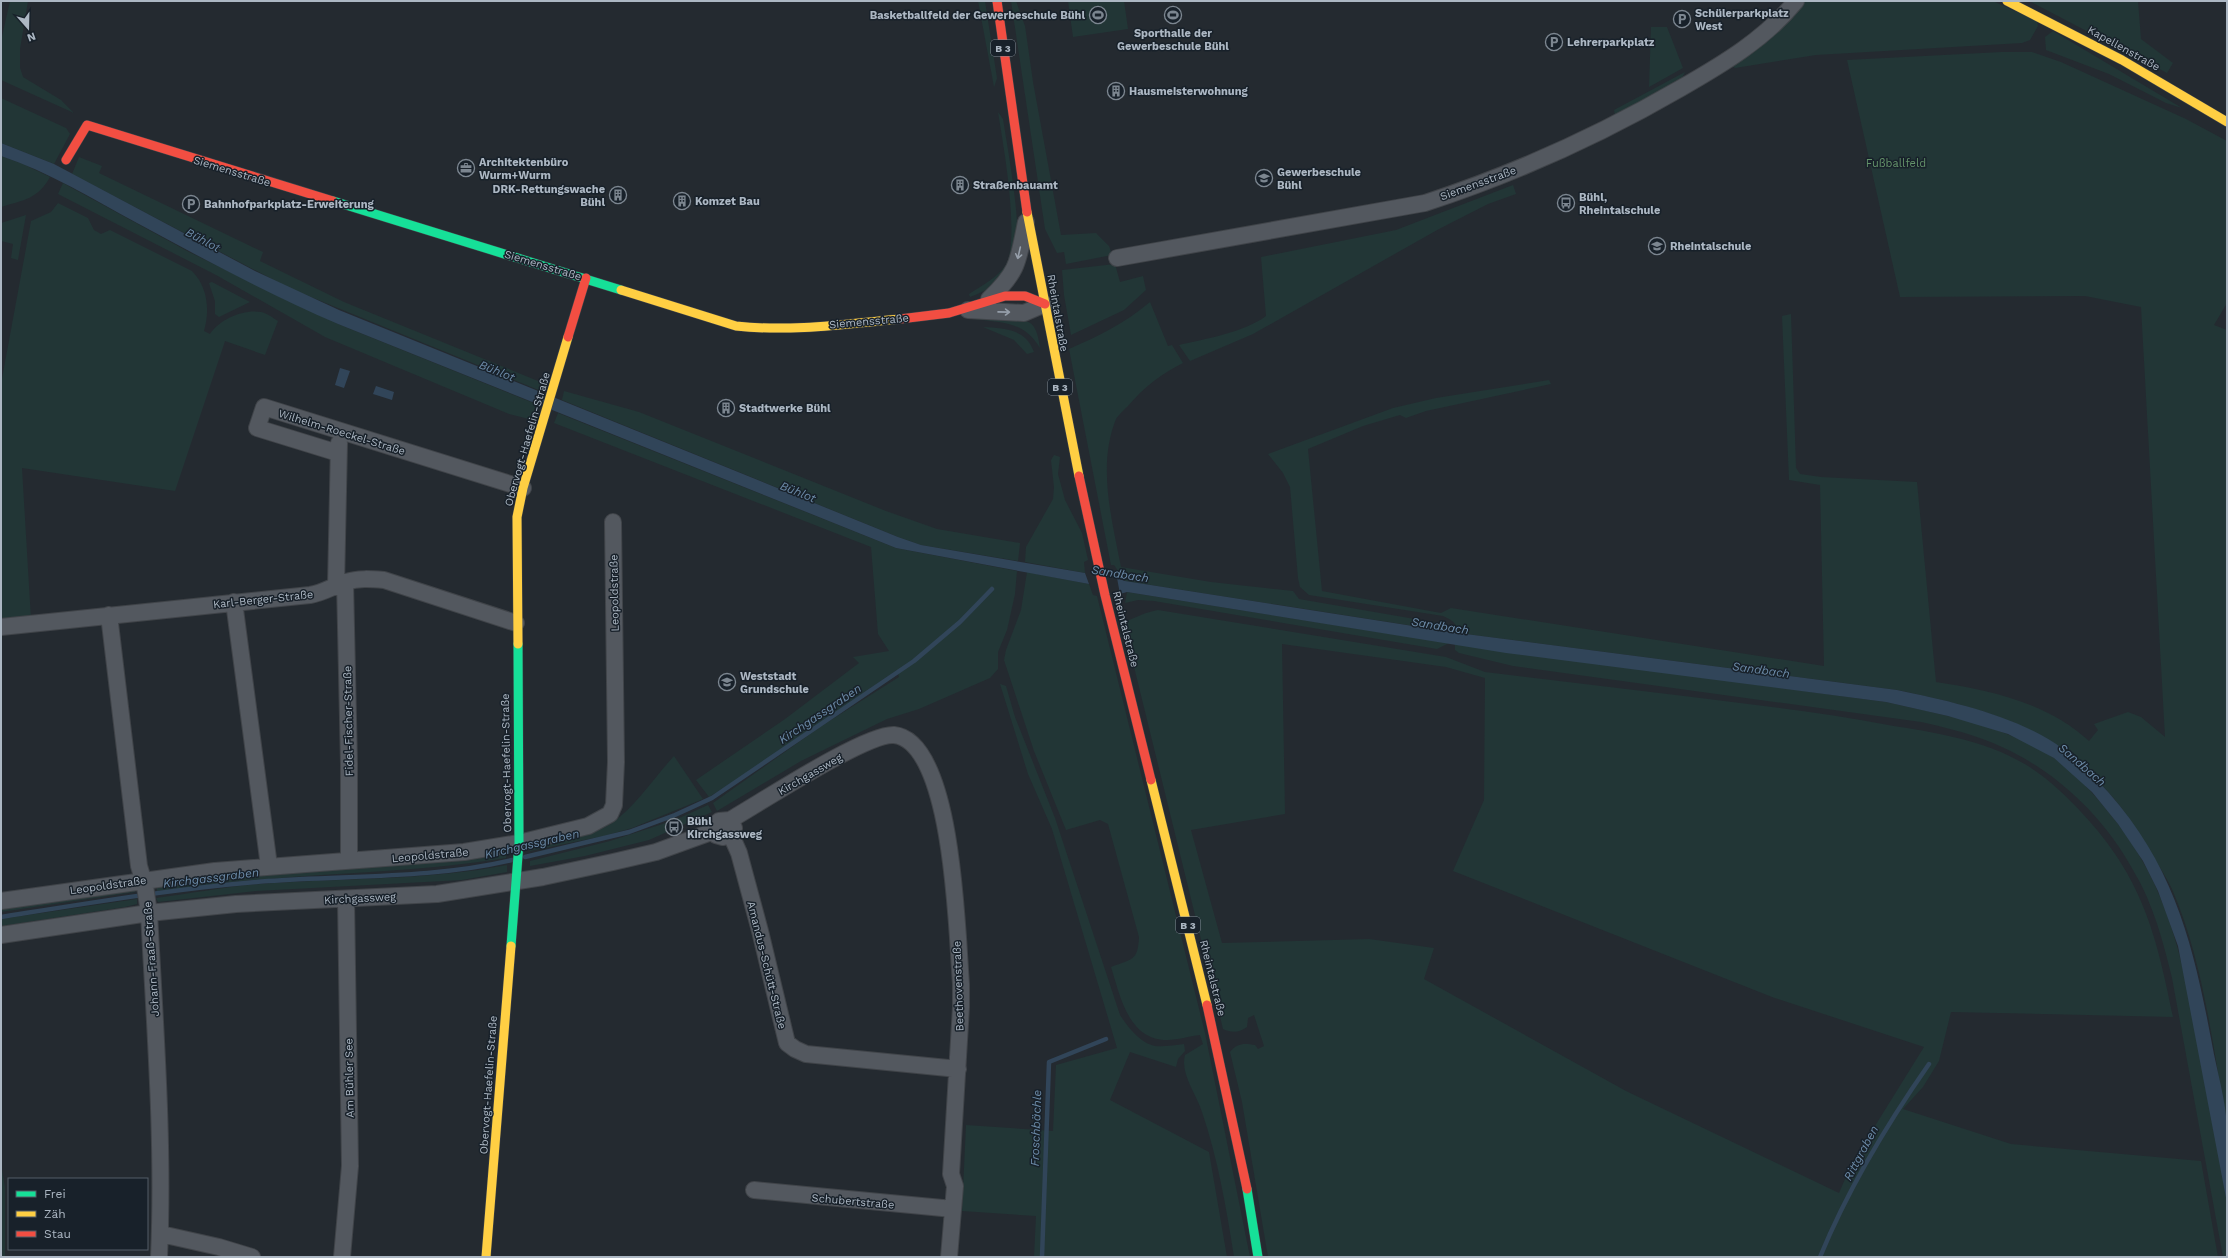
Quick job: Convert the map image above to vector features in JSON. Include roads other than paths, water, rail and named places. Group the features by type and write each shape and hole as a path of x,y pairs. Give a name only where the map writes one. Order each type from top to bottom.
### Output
{"street":[{"name":"Rheintalstraße","path":"997,1 1027,215 1074,455 1105,595 1217,1043 1245,1177 1258,1257"},
{"name":"Siemensstraße","path":"1117,258 1425,203 1474,187 1588,138 1653,104 1721,65 1773,28 1796,1"},
{"name":"Kapellenstraße","path":"2007,1 2122,60 2227,122"},
{"name":"Siemensstraße","path":"66,160 87,125 586,278 736,326 759,329 783,329 914,317 965,310 989,299 1015,295 1027,296 1045,304"},
{"path":"989,299 1006,284 1016,267 1027,215"},
{"name":"Obervogt-Haefelin-Straße","path":"486,1257 518,847 516,517 523,488 554,390 586,278"},
{"path":"965,310 1024,313 1045,304"},
{"name":"Wilhelm-Roeckel-Straße","path":"338,453 256,428 264,408 523,488"},
{"name":"Fidel-Fischer-Straße","path":"339,431 338,453 341,584 349,764 349,860"},
{"name":"Leopoldstraße","path":"1,901 269,866 435,856 518,847 588,826 610,814 614,805 616,754 613,522"},
{"name":"Karl-Berger-Straße","path":"1,627 310,595 341,584 368,578 384,580 516,623"},
{"path":"234,602 269,866"},
{"name":"Johann-Fraaß-Straße","path":"109,616 138,858 148,908 160,1129 161,1234 159,1257"},
{"name":"Kirchgassweg","path":"1,935 148,908 437,894 516,876 581,870 636,857 714,831 716,823 724,820 731,828 831,760 883,736 893,735"},
{"name":"Beethovenstraße","path":"893,735 907,738 916,746 938,790 946,823 961,984 952,1174 954,1186 953,1209 949,1257"},
{"name":"Amandus-Schütt-Straße","path":"731,828 758,924 787,1042 795,1049 806,1054 958,1069"},
{"name":"Am Bühler See","path":"342,1257 350,1166 346,899"},
{"name":"Schubertstraße","path":"754,1190 953,1209"},
{"path":"161,1234 219,1247 252,1257"}],"water":[{"path":"1,143 54,164 255,271 339,310 898,537 921,545 1085,573 1089,584 896,548 338,324 236,276 54,178 19,162 1,156"},
{"path":"340,368 350,371 344,388 335,385"},
{"path":"376,386 394,392 392,400 373,394"},
{"path":"1117,578 1125,581 1458,633 1897,690 1939,699 1983,711 2026,727 2045,737 2063,749 2087,770 2109,793 2132,822 2151,851 2179,911 2198,975 2225,1107 2227,1137 2227,1203 2178,946 2158,891 2143,861 2118,824 2092,792 2054,758 2008,734 1948,716 1886,702 1506,653 1127,592 1120,594"}],"waterway":[{"name":"Kirchgassgraben","path":"525,857 629,832 675,815 712,798 914,661 960,622 992,589"},
{"name":"Kirchgassgraben","path":"1,917 134,896 234,884 298,879 421,873 482,866 512,860"},
{"name":"Froschbächle","path":"1042,1257 1049,1062 1106,1039"},
{"name":"Rittgraben","path":"1820,1257 1843,1207 1869,1158 1898,1110 1929,1064"}],"place":[{"name":"Basketballfeld der Gewerbeschule Bühl","path":"1098,15"},
{"name":"Sporthalle der Gewerbeschule Bühl","path":"1173,15"},
{"name":"Schülerparkplatz West","path":"1682,19"},
{"name":"Lehrerparkplatz","path":"1554,42"},
{"name":"Hausmeisterwohnung","path":"1116,91"},
{"name":"Architektenbüro Wurm+Wurm","path":"466,168"},
{"name":"Gewerbeschule Bühl","path":"1264,178"},
{"name":"Straßenbauamt","path":"960,185"},
{"name":"DRK-Rettungswache Bühl","path":"618,195"},
{"name":"Komzet Bau","path":"682,201"},
{"name":"Bühl, Rheintalschule","path":"1566,203"},
{"name":"Bahnhofparkplatz-Erweiterung","path":"191,204"},
{"name":"Rheintalschule","path":"1657,246"},
{"name":"Stadtwerke Bühl","path":"726,408"},
{"name":"Weststadt Grundschule","path":"727,682"},
{"name":"Bühl Kirchgassweg","path":"674,827"}],"park label":[{"name":"Fußballfeld","path":"1896,163"}],"water label":[{"name":"Bühlot","path":"203,240"},
{"name":"Bühlot","path":"497,371"},
{"name":"Bühlot","path":"798,492"},
{"name":"Sandbach","path":"1120,574"},
{"name":"Sandbach","path":"1440,626"},
{"name":"Sandbach","path":"1761,670"},
{"name":"Sandbach","path":"2082,765"}]}
